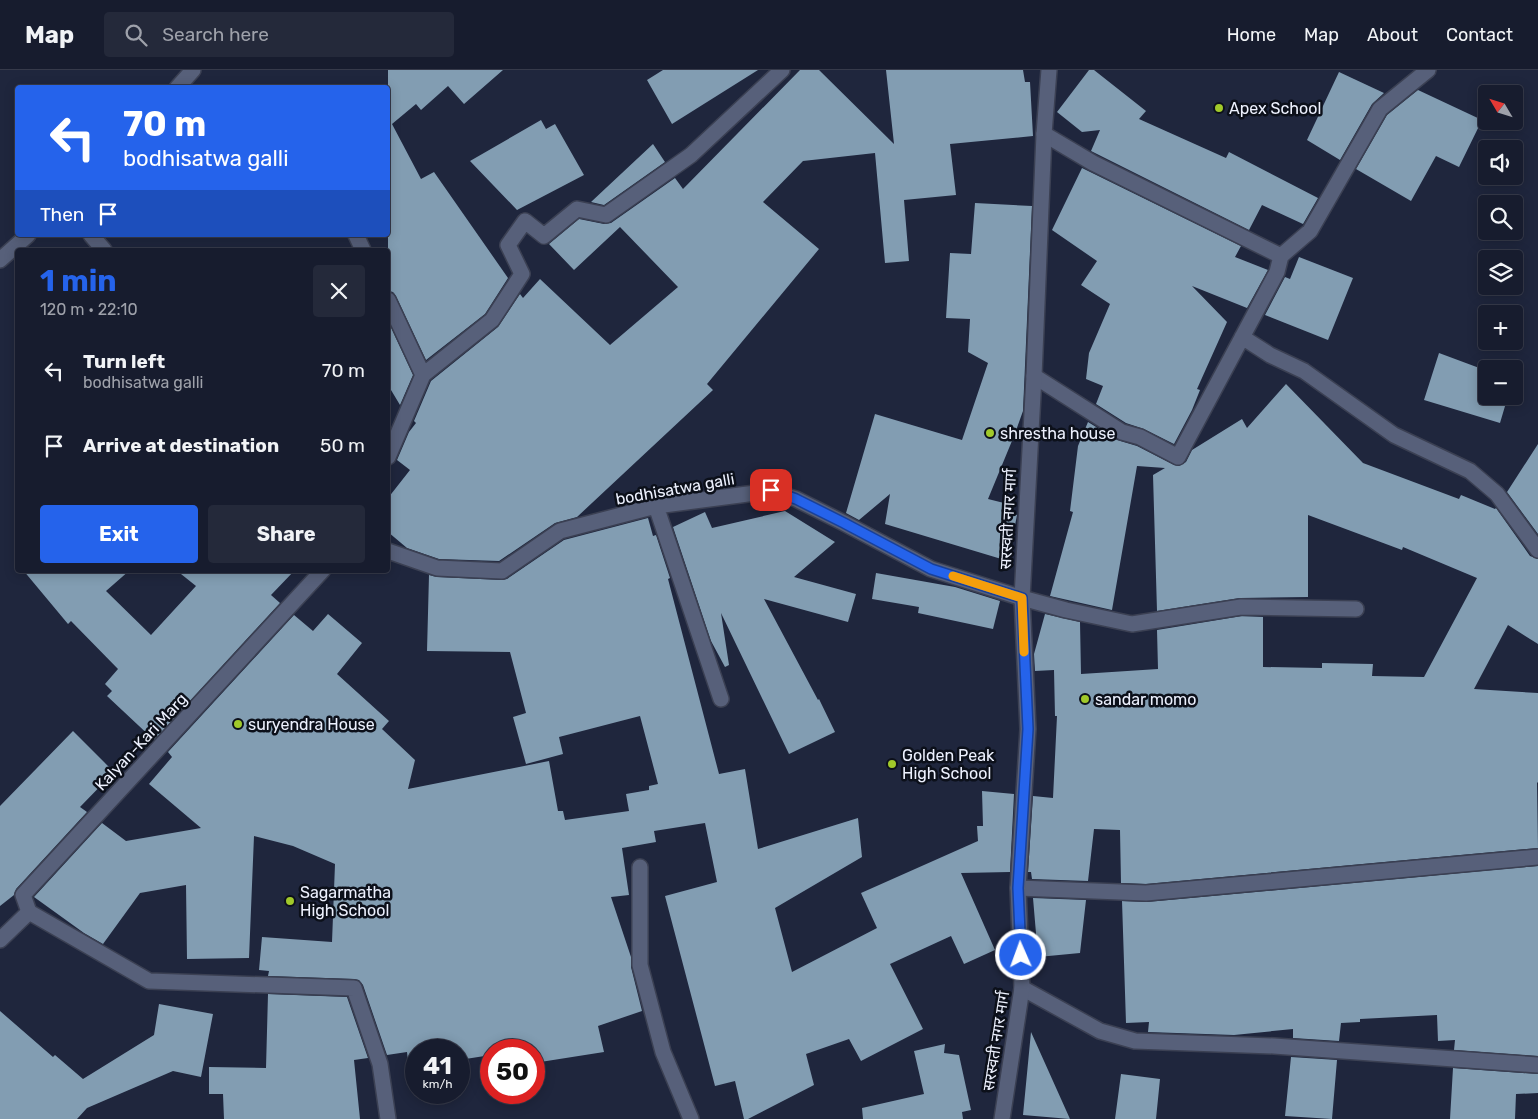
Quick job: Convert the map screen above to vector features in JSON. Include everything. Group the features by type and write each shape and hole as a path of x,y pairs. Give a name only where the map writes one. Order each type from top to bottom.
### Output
{"street":[{"path":"179,85 194,70"},
{"path":"390,452 423,374 492,320 522,274 508,245 525,221 544,236 577,209 606,215 691,155 782,70"},
{"name":"सरस्वती नगर मार्ग","path":"1002,1119 1022,988 1018,888 1028,729 1022,598 1044,134 1049,70"},
{"path":"1034,376 1122,432 1140,438 1178,457 1277,272 1281,256 1310,231 1380,109 1428,70"},
{"path":"1044,134 1093,163 1281,256"},
{"path":"0,260 26,237"},
{"path":"93,237 102,248"},
{"path":"390,304 423,374"},
{"path":"1242,337 1270,355 1304,371 1394,435 1470,471 1497,494 1538,550"},
{"name":"bodhisatwa galli","path":"390,552 437,568 502,571 560,530 656,506 771,490 796,499 931,569 1022,598 1066,610 1132,624 1241,607 1356,609"},
{"path":"656,506 721,699"},
{"name":"Kalyan-Kari Marg","path":"29,912 24,895 320,573"},
{"path":"1018,888 1146,893 1538,857"},
{"path":"640,868 640,966 663,1052 691,1119"},
{"path":"0,940 29,912 149,981 354,988 380,1064 388,1119"},
{"path":"1022,988 1100,1031 1135,1041 1274,1046 1538,1065"}],"building":[{"path":"388,70 503,70 464,104 448,86 421,110 416,104 392,124 421,179 434,172 508,278 485,314 426,360 396,296 390,291 390,248 388,248 388,237 390,237 390,85 388,85"},
{"path":"663,70 758,70 672,124 647,80"},
{"path":"800,70 819,70 894,144 886,70 1023,70 1025,82 1030,82 1033,136 950,144 956,195 904,200 909,261 885,263 875,153 803,161 763,202 819,249 707,384 713,390 577,517 555,523 499,561 439,559 407,548 390,534 390,495 410,470 397,460 409,432 416,423 414,421 431,381 498,327 520,294 523,298 540,279 610,345 678,287 620,227 574,270 549,244 579,219 604,224 611,223 675,178 683,189"},
{"path":"1089,70 1094,70 1146,111 1139,119 1226,158 1229,152 1318,198 1303,224 1262,205 1249,230 1091,151 1100,130 1082,132 1057,112"},
{"path":"1339,72 1384,93 1372,104 1340,160 1307,140"},
{"path":"1418,90 1478,118 1478,128 1459,167 1436,156 1411,201 1356,169 1387,115"},
{"path":"541,120 546,129 555,124 584,175 517,210 470,161"},
{"path":"653,144 665,162 604,205 591,202"},
{"path":"1082,168 1241,246 1235,257 1268,270 1247,308 1192,286 1227,322 1197,389 1200,390 1192,410 1174,444 1144,429 1126,423 1096,404 1103,386 1086,379 1089,353 1110,304 1081,285 1097,261 1052,230"},
{"path":"975,203 1032,206 1023,411 988,499 1008,504 1006,512 1017,515 1008,561 885,524 890,494 859,520 846,513 875,414 962,440 988,363 968,352 970,319 946,318 950,253 971,254"},
{"path":"1299,257 1353,278 1328,340 1265,315 1285,277 1290,279"},
{"path":"390,325 413,375 400,405 390,388"},
{"path":"1439,353 1478,368 1478,405 1505,405 1500,423 1424,400"},
{"path":"1286,384 1363,463 1459,499 1461,495 1496,508 1530,556 1538,559 1538,644 1508,625 1474,689 1538,693 1538,848 1146,884 1121,883 1120,830 1094,829 1088,881 1032,879 1031,872 1028,872 1033,796 1053,798 1057,716 1055,716 1054,670 1035,671 1034,654 1045,614 1080,622 1081,674 1158,669 1157,630 1242,616 1263,617 1263,667 1322,668 1322,663 1373,664 1372,676 1424,677 1477,578 1403,547 1402,550 1308,515 1308,597 1240,598 1157,611 1153,475 1165,468 1137,466 1112,610 1050,596 1073,512 1070,511 1078,446 1088,422 1117,440 1137,446 1179,466 1186,462 1192,450 1242,419 1247,428"},
{"path":"1538,444 1538,534 1507,492"},
{"path":"785,511 835,542 794,577 856,594 848,622 764,599 835,732 789,754 721,613 729,665 725,667 711,641 673,527 705,512 712,528"},
{"path":"648,518 653,536 656,535 670,578 668,579 719,774 745,769 758,849 858,818 862,857 775,908 792,972 877,928 861,893 978,841 977,826 983,826 982,791 1014,794 1010,872 961,873 995,950 964,964 951,936 890,964 923,1029 861,1061 849,1039 806,1054 814,1085 748,1119 744,1119 735,1081 715,1086 665,896 717,882 705,823 654,831 656,842 622,848 629,895 611,897 631,957 631,967 642,1011 598,1026 604,1052 545,1061 545,1039 480,1039 480,1057 470,1058 470,1039 405,1039 405,1052 387,1055 363,985 359,980 268,976 269,971 259,970 262,937 332,942 335,864 293,846 254,836 249,958 187,959 186,885 140,893 103,944 84,933 34,897 102,823 126,841 201,828 149,784 172,757 168,752 294,615 313,631 328,614 362,643 337,674 389,721 382,729 415,760 408,789 549,761 558,811 563,811 565,820 629,811 626,794 649,790 649,786 658,784 640,716 559,737 563,754 526,764 513,717 526,713 510,652 427,651 429,575 437,577 507,579 564,540"},
{"path":"26,573 127,573 106,591 151,635 196,586 180,573 292,573 271,595 280,603 154,740 107,696 112,691 105,684 118,669 71,621 68,624"},
{"path":"876,573 955,587 1000,601 993,629 918,613 919,607 872,599"},
{"path":"73,731 114,772 80,807 87,812 16,889 14,895 0,906 0,806"},
{"path":"1538,866 1538,1056 1454,1050 1455,1040 1438,1041 1437,1015 1360,1019 1360,1022 1341,1023 1339,1041 1293,1038 1293,1029 1234,1035 1148,1032 1149,1022 1126,1023 1122,901 1147,902"},
{"path":"1033,898 1086,900 1080,953 1038,957"},
{"path":"268,994 347,997 368,1058 354,1060 360,1119 224,1119 223,1094 209,1094 209,1067 266,1068"},
{"path":"159,1004 213,1014 201,1077 173,1071 87,1108 77,1119 0,1119 0,1011 53,1057 55,1055 83,1079 154,1035"},
{"path":"1031,1032 1070,1119 1023,1115"},
{"path":"945,1044 944,1053 959,1055 971,1110 962,1112 963,1119 863,1119 862,1108 924,1094 914,1051"},
{"path":"1291,1057 1337,1060 1332,1119 1285,1116"},
{"path":"1453,1068 1538,1074 1538,1093 1516,1094 1515,1119 1450,1119"},
{"path":"1121,1074 1160,1079 1156,1119 1115,1119"}],"slow traffic":[{"path":"953,576 1022,598 1024,652"}],"place":[{"name":"Apex School","path":"1219,108"},
{"name":"shrestha house","path":"990,433"},
{"name":"sandar momo","path":"1085,699"},
{"name":"suryendra House","path":"238,724"},
{"name":"Golden Peak High School","path":"892,764"},
{"name":"Sagarmatha High School","path":"290,901"}],"route":[{"path":"771,490 796,499 931,569 1022,598 1028,729 1018,888 1021,955"}]}
